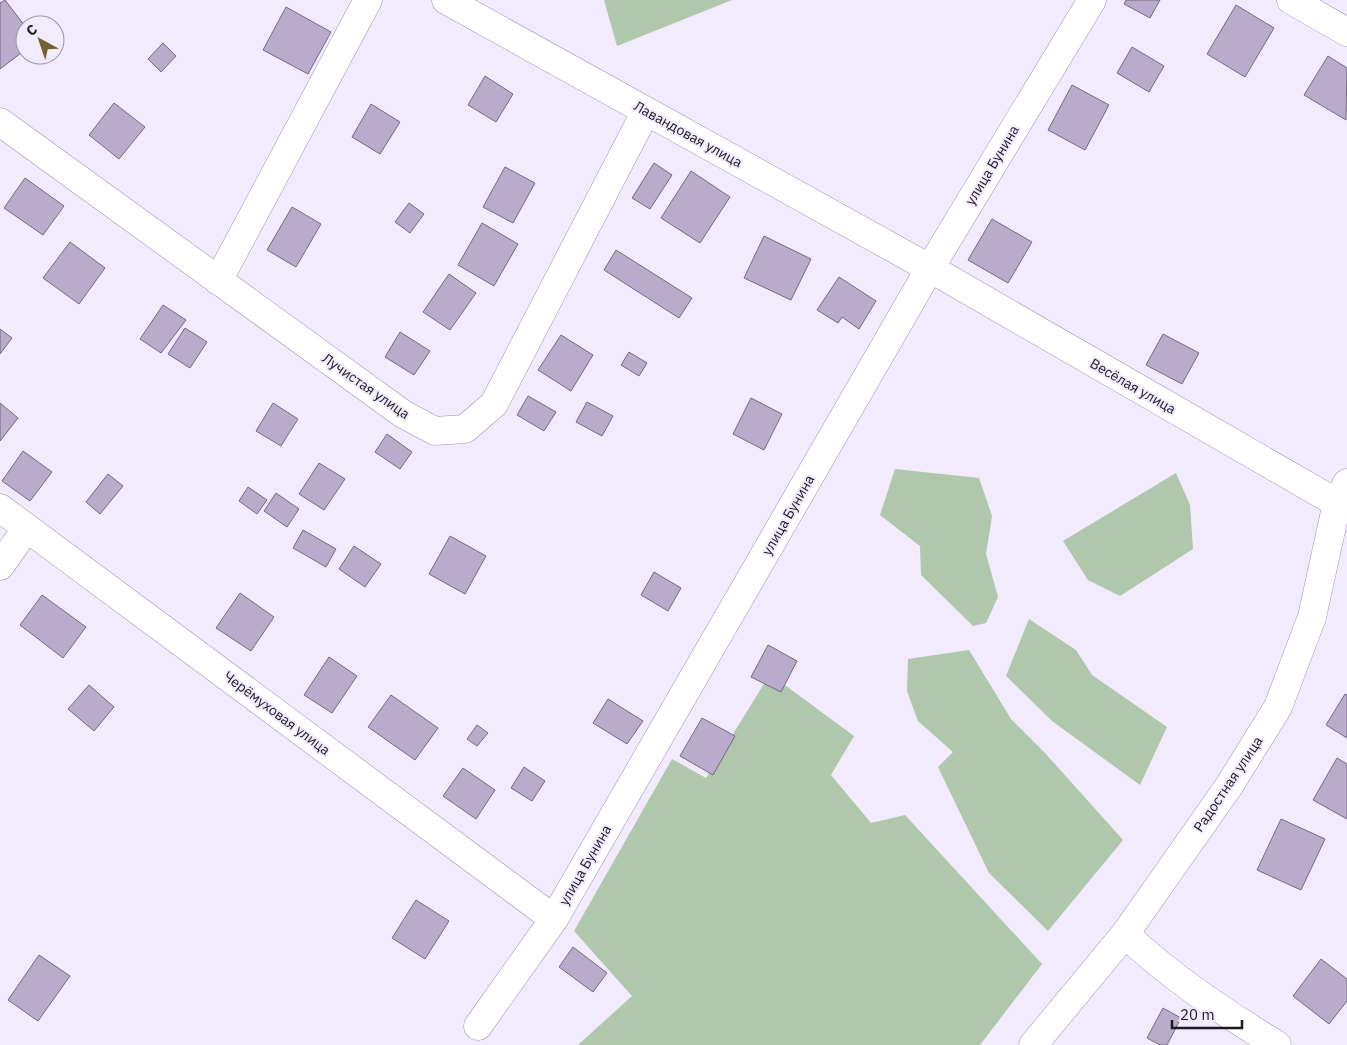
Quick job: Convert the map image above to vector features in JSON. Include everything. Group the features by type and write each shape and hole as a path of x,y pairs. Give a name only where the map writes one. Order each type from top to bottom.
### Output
{"street":[{"path":"218,281 368,0"},
{"name":"Лавандовая улица","path":"446,0 930,268"},
{"name":"улица Бунина","path":"478,1026 554,919 930,268 1092,0"},
{"path":"1290,0 1347,32"},
{"name":"Лучистая улица","path":"0,122 403,414 435,431 465,429 494,404 646,111"},
{"name":"Весёлая улица","path":"930,268 1342,493"},
{"name":"Радостная улица","path":"1033,1045 1124,934 1229,786 1278,707 1312,617 1342,493"},
{"name":"Черёмуховая улица","path":"0,508 554,919"},
{"path":"0,566 27,528"},
{"path":"1124,934 1194,993 1277,1045"}],"green space":[{"path":"604,0 732,0 617,46"},
{"path":"895,469 979,478 992,516 986,554 998,597 986,623 973,626 921,575 920,546 880,515"},
{"path":"1176,473 1190,505 1193,549 1120,596 1088,580 1063,541"},
{"path":"1029,619 1076,650 1092,675 1167,727 1140,785 1052,721 1006,676"},
{"path":"969,650 1011,719 1045,753 1123,840 1048,931 989,873 938,767 953,752 918,721 907,691 908,659"},
{"path":"770,674 854,736 831,775 871,823 905,815 1042,964 980,1045 578,1045 632,996 574,931 672,759 706,778"}],"building":[{"path":"5,0 17,15 15,15 15,58 0,69 0,3"},
{"path":"1126,0 1160,0 1150,18 1124,4"},
{"path":"1236,5 1274,28 1245,77 1207,54"},
{"path":"286,7 331,32 308,74 263,50"},
{"path":"163,43 176,56 161,72 148,59"},
{"path":"1132,47 1164,66 1149,92 1117,73"},
{"path":"1328,56 1347,68 1346,120 1304,95"},
{"path":"485,76 513,94 496,122 468,105"},
{"path":"1072,85 1109,105 1085,150 1048,130"},
{"path":"114,103 145,127 119,159 89,135"},
{"path":"371,104 400,122 380,154 352,137"},
{"path":"654,163 672,175 650,209 632,198"},
{"path":"505,167 535,183 513,223 483,207"},
{"path":"691,171 730,197 700,243 661,218"},
{"path":"25,178 64,206 43,235 4,208"},
{"path":"409,203 424,214 410,233 395,222"},
{"path":"292,207 321,224 296,267 267,250"},
{"path":"992,219 1032,242 1008,283 968,260"},
{"path":"482,223 518,244 494,286 458,265"},
{"path":"764,236 811,259 791,300 744,278"},
{"path":"70,242 105,268 79,304 43,278"},
{"path":"616,250 692,298 679,318 604,270"},
{"path":"449,274 476,293 450,330 423,312"},
{"path":"839,277 876,301 859,329 842,317 838,323 817,310"},
{"path":"163,305 186,320 161,353 140,339"},
{"path":"185,328 207,342 190,368 168,354"},
{"path":"0,329 12,338 0,354"},
{"path":"400,332 430,351 414,375 385,357"},
{"path":"1163,334 1199,353 1182,384 1146,365"},
{"path":"561,335 593,355 571,391 538,370"},
{"path":"629,352 647,363 639,376 621,365"},
{"path":"528,396 556,412 544,431 517,415"},
{"path":"751,398 782,414 764,450 733,434"},
{"path":"587,402 613,416 602,436 576,422"},
{"path":"0,403 18,418 0,441"},
{"path":"273,403 298,419 281,446 256,431"},
{"path":"387,434 412,452 400,469 375,452"},
{"path":"23,451 52,472 30,501 2,481"},
{"path":"319,463 345,479 324,510 299,494"},
{"path":"108,474 123,486 100,514 86,502"},
{"path":"248,487 267,500 257,514 239,501"},
{"path":"276,493 299,509 287,527 264,511"},
{"path":"303,530 336,549 326,567 293,548"},
{"path":"450,536 486,556 465,594 429,574"},
{"path":"354,546 381,564 365,587 339,569"},
{"path":"654,572 681,588 668,611 641,595"},
{"path":"240,593 274,617 251,651 216,628"},
{"path":"42,595 86,627 63,658 20,625"},
{"path":"768,645 797,661 781,692 751,677"},
{"path":"329,657 357,676 332,713 304,695"},
{"path":"89,685 114,707 94,731 68,709"},
{"path":"1345,694 1347,695 1347,738 1326,725"},
{"path":"391,695 438,728 415,760 368,727"},
{"path":"608,699 643,721 627,744 593,723"},
{"path":"702,718 735,736 713,775 680,756"},
{"path":"477,725 488,733 477,746 467,739"},
{"path":"1337,758 1347,764 1347,819 1313,800"},
{"path":"524,767 545,781 532,801 511,788"},
{"path":"463,768 495,790 476,819 443,796"},
{"path":"1281,819 1325,839 1301,890 1257,870"},
{"path":"416,900 449,921 425,959 392,938"},
{"path":"573,947 607,973 593,992 559,967"},
{"path":"39,955 70,976 38,1021 8,1000"},
{"path":"1321,959 1347,979 1347,1001 1329,1024 1293,996"},
{"path":"1163,1008 1181,1018 1167,1045 1160,1045 1147,1038"}]}
